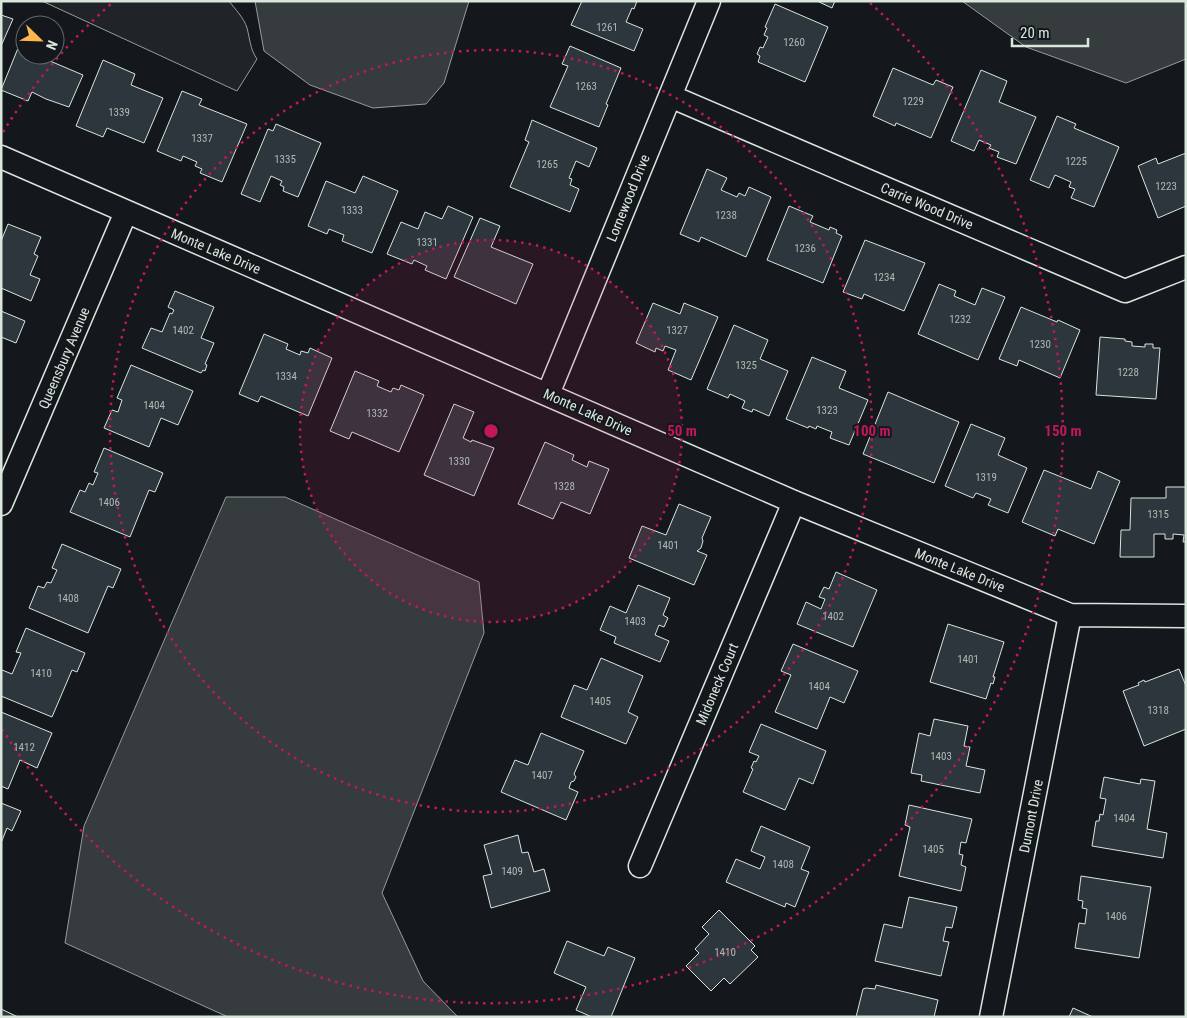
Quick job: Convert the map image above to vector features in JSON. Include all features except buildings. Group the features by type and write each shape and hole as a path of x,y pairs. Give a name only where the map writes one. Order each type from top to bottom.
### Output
{"street":[{"name":"Lornewood Drive","path":"548,394 709,1"},
{"name":"Carrie Wood Drive","path":"670,96 1125,291 1186,267"},
{"name":"Monte Lake Drive","path":"1,157 794,502 1070,615 1186,616"},
{"name":"Queensbury Avenue","path":"1,504 126,212"},
{"name":"Midoneck Court","path":"640,866 794,502"},
{"name":"Dumont Drive","path":"991,1017 1070,615"}],"shaded area":[{"path":"42,1 229,1 246,24 257,59 237,91"},
{"path":"255,1 469,1 444,83 426,104 373,108 310,85 264,51"},
{"path":"962,1 1186,1 1186,59 1126,83 1026,47"},
{"path":"226,497 285,497 479,582 484,633 382,893 423,981 458,1017 228,1017 65,943 84,826"}]}
